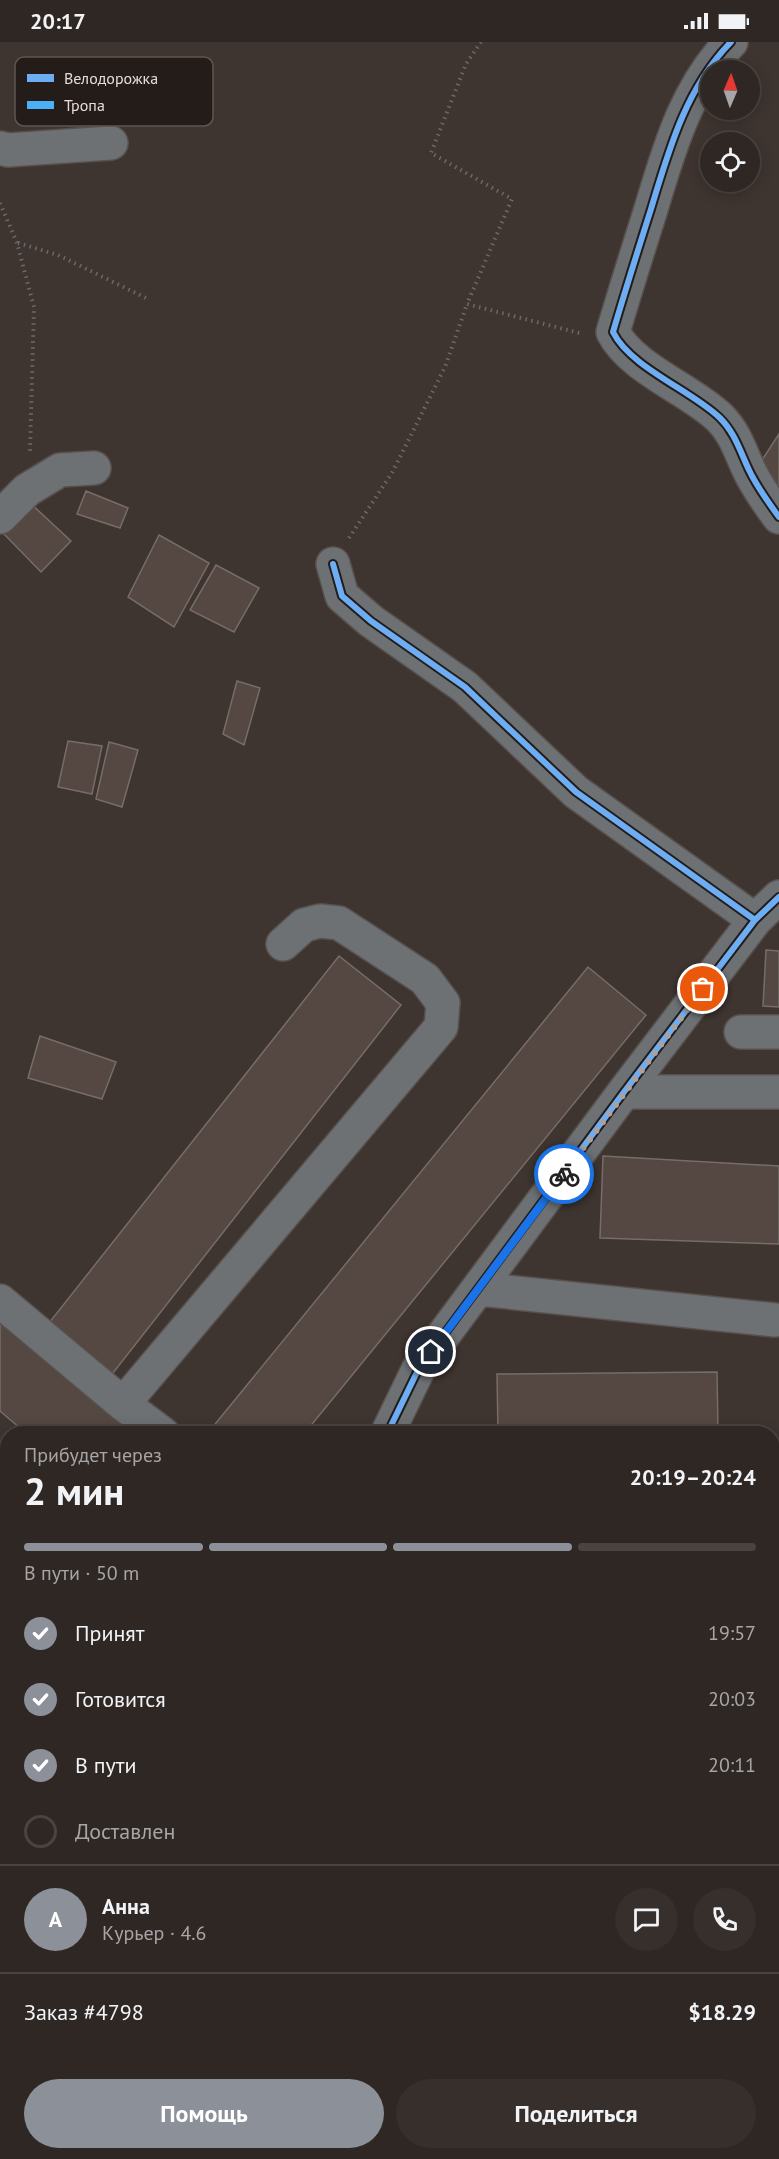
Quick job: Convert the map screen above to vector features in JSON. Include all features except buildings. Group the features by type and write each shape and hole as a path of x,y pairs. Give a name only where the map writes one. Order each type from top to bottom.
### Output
{"street":[{"path":"731,42 722,51 692,94 672,140 613,332 619,344 663,379 720,419 735,438 765,498 779,517"},
{"path":"0,148 8,150 111,143"},
{"path":"0,517 27,490 60,470 94,468"},
{"path":"333,564 342,596 371,621 465,687 576,792 755,920"},
{"path":"391,1426 419,1368 755,920 779,897"},
{"path":"123,1404 441,1027 443,1003 425,979 339,923 321,921 304,925 283,944"},
{"path":"741,1032 779,1032"},
{"path":"624,1092 779,1092"},
{"path":"479,1289 775,1320"},
{"path":"0,1301 152,1426"}],"path":[{"path":"333,564 392,473 446,367 467,303 512,199 431,153 466,64 481,42"},
{"path":"0,203 17,243 34,307 33,394 27,490"},
{"path":"17,243 58,255 146,298"},
{"path":"467,303 619,344"}],"cycle path":[{"path":"731,42 702,79 672,142 613,332 633,357 720,418 730,430 749,470 779,517"},
{"path":"333,564 342,596 371,621 465,687 576,792 755,920"},
{"path":"391,1426 419,1368 755,920 779,897"}],"way so far":[{"path":"564,1174 703,989"}],"route":[{"path":"431,1352 564,1174"}]}
